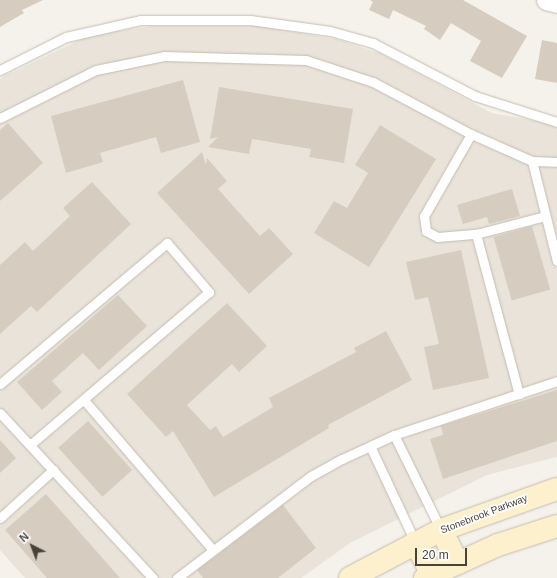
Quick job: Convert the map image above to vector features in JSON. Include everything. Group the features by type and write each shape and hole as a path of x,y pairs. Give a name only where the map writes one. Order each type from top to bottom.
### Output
{"main road":[{"name":"Stonebrook Parkway","path":"350,578 414,542 441,530 557,489"},
{"path":"414,542 428,576 557,526"},
{"path":"441,530 458,564"}],"street":[{"path":"546,0 557,3"}],"lane":[{"path":"0,70 66,37 140,20 250,20 330,31 373,43 475,96 557,122"},
{"path":"0,118 96,70 164,56 298,60 372,82 471,134 532,161 557,162"},
{"path":"471,134 424,216 423,224 426,231 438,237 476,234 545,216"},
{"path":"532,161 557,261"},
{"path":"476,234 520,394"},
{"path":"0,384 167,243 209,292 30,445"},
{"path":"177,578 212,549 311,476 371,448 394,435 557,381"},
{"path":"84,400 212,549"},
{"path":"0,413 154,578"},
{"path":"394,435 441,530"},
{"path":"371,448 414,542"},
{"path":"0,518 53,470"}],"shaded area":[{"path":"151,26 258,26 335,39 382,54 492,113 557,125 557,457 487,475 350,543 301,578 25,578 0,550 0,78 88,36"}],"building":[{"path":"0,0 43,0 22,10 24,13 0,27"},
{"path":"370,0 463,0 527,36 502,78 470,61 481,41 451,23 440,40 424,29 426,26 393,10 389,19 369,10 373,2"},
{"path":"542,40 557,43 557,83 535,79"},
{"path":"183,80 200,142 161,153 156,137 100,153 103,162 66,173 51,116"},
{"path":"219,87 353,109 344,163 309,157 311,149 252,139 249,154 208,147 218,137 210,139"},
{"path":"8,123 43,163 0,201 0,130"},
{"path":"380,125 436,159 369,267 314,233 334,201 347,208 368,173 355,165"},
{"path":"202,152 206,165 207,158 227,181 218,189 260,236 269,228 293,254 249,294 157,193"},
{"path":"92,182 131,224 37,312 31,306 0,334 0,265 25,242 33,251 70,216 63,208"},
{"path":"512,189 520,216 489,224 487,217 463,224 457,205"},
{"path":"532,226 550,289 512,300 494,237"},
{"path":"461,250 489,378 433,390 424,347 439,344 428,297 415,300 406,262"},
{"path":"118,295 147,326 99,370 83,353 52,381 62,392 42,410 17,382"},
{"path":"227,303 267,346 239,372 232,364 187,405 210,430 216,426 223,437 273,407 269,398 356,352 354,348 386,331 412,380 328,425 329,428 214,497 173,431 166,437 127,394"},
{"path":"557,390 557,441 443,479 430,439 443,435 441,426"},
{"path":"88,421 132,470 102,497 58,448"},
{"path":"0,440 16,458 0,473"},
{"path":"46,494 120,578 47,578 5,530"},
{"path":"283,505 316,548 278,578 203,578 197,570"}]}
